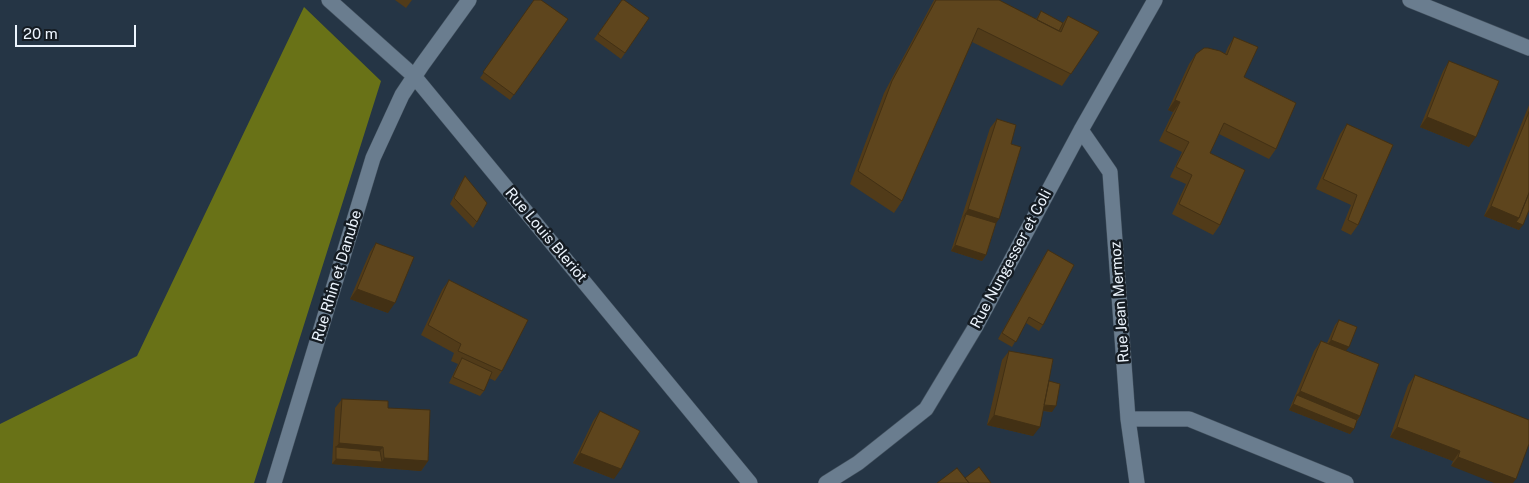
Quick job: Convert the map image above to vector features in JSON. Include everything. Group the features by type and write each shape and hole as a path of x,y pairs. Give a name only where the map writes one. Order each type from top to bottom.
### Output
{"street":[{"name":"Rue Louis Bleriot","path":"328,0 414,76 750,483"},
{"name":"Rue Rhin et Danube","path":"274,483 373,158 402,95 469,0"},
{"name":"Rue Nungesser et Coli","path":"826,483 858,463 926,409 976,326 1081,130 1155,0"},
{"path":"1410,0 1529,48"},
{"name":"Rue Jean Mermoz","path":"1081,130 1110,172 1128,419 1136,483"},
{"path":"1128,419 1188,420 1346,483"}],"green space":[{"path":"304,7 381,81 254,483 0,483 0,424 137,356"}],"building":[{"path":"534,0 541,0 568,19 514,95 483,72"},
{"path":"622,0 649,18 625,53 598,34"},
{"path":"936,0 999,0 1061,32 1068,16 1099,32 1071,74 978,28 902,201 858,171 892,81"},
{"path":"1041,11 1063,23 1059,31 1037,20"},
{"path":"1234,37 1258,47 1244,77 1296,103 1276,149 1224,123 1210,153 1245,170 1220,225 1179,204 1192,175 1176,167 1189,142 1166,131 1180,102 1175,100 1196,54 1204,48 1208,48 1227,55"},
{"path":"1449,61 1499,81 1476,137 1427,117"},
{"path":"1529,112 1529,193 1519,218 1491,206"},
{"path":"997,119 1016,125 1011,144 1021,147 999,219 968,209"},
{"path":"1347,124 1393,145 1358,225 1348,220 1357,195 1323,179"},
{"path":"465,176 487,203 477,222 454,198"},
{"path":"1529,193 1529,210 1523,225 1516,222"},
{"path":"966,214 996,223 986,255 955,245"},
{"path":"376,243 414,257 395,303 357,289"},
{"path":"1048,250 1074,265 1043,325 1029,317 1016,342 1002,333"},
{"path":"449,280 528,320 502,371 458,351 461,344 428,325"},
{"path":"1339,320 1357,327 1349,347 1331,340"},
{"path":"1321,341 1379,364 1360,416 1300,391"},
{"path":"1009,351 1053,359 1040,427 994,415"},
{"path":"462,358 492,372 484,391 453,377"},
{"path":"1415,375 1529,420 1529,444 1516,479 1458,457 1460,451 1397,427"},
{"path":"1049,381 1060,384 1056,406 1044,405"},
{"path":"1297,395 1357,420 1354,429 1293,404"},
{"path":"342,399 388,401 388,408 430,410 428,461 384,458 383,447 339,443"},
{"path":"600,411 640,431 621,469 580,453"},
{"path":"336,447 380,451 382,462 336,459"},
{"path":"979,467 991,483 969,483 965,478"},
{"path":"957,468 969,483 937,483"}]}
